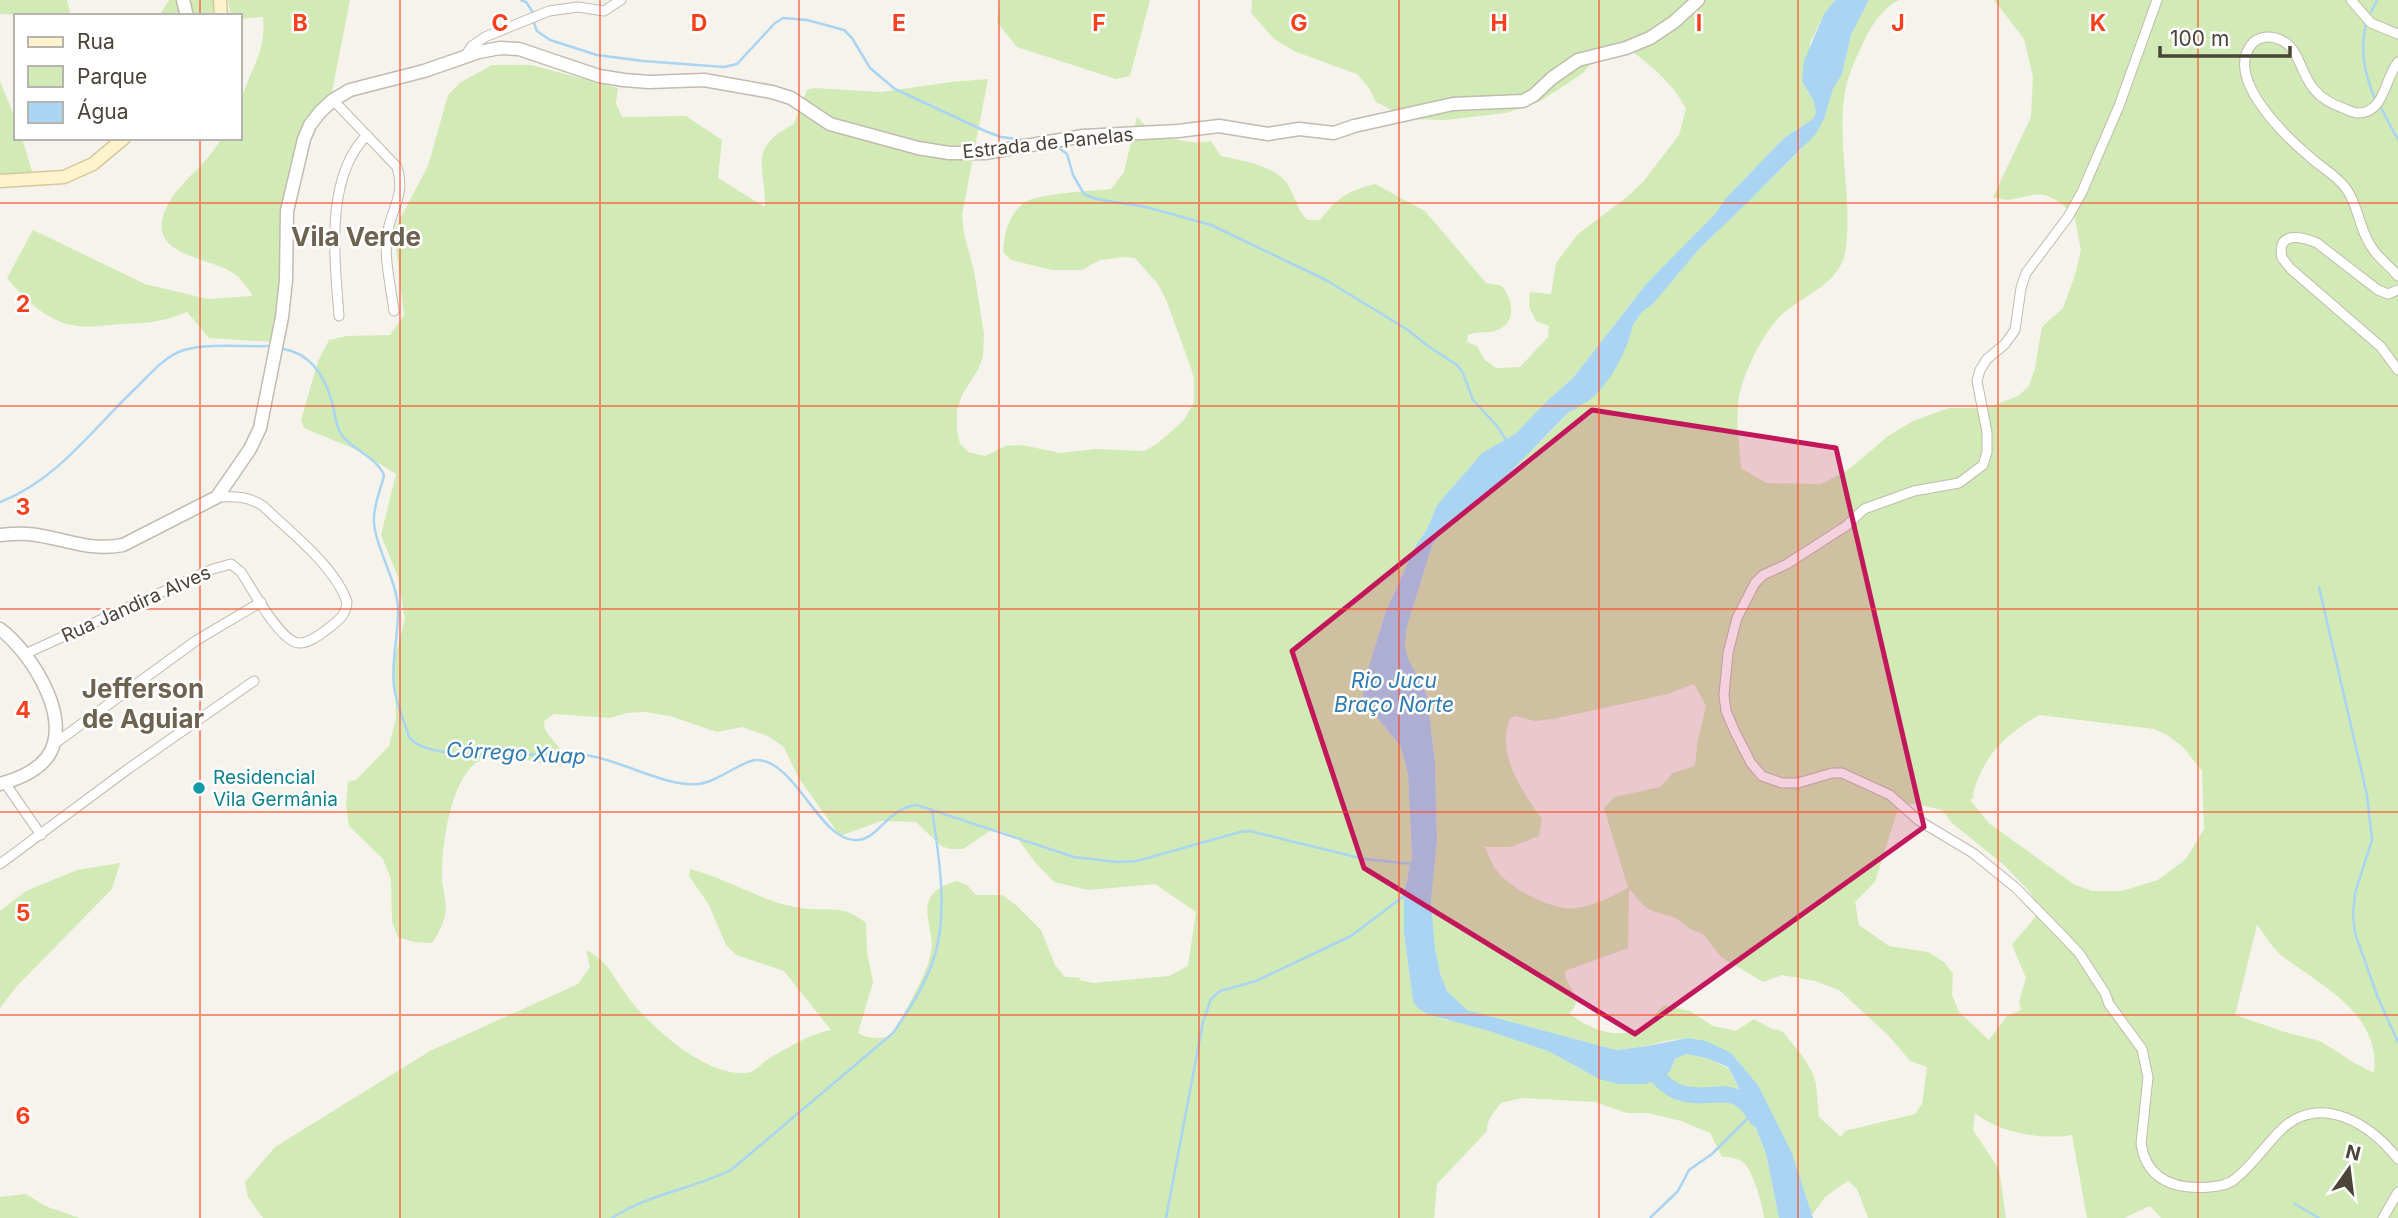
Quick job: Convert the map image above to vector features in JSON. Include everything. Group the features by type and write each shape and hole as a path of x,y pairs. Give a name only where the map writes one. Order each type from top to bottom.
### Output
{"main road":[{"path":"0,181 64,177 93,163 121,140"}],"street":[{"path":"465,56 472,46 485,37 549,10 578,6 604,11 621,0"},
{"name":"Estrada de Panelas","path":"333,100 351,90 500,48 519,49 599,76 624,80 649,82 687,79 739,85 791,98 830,124 918,148 949,153 985,153 1083,136 1219,126 1268,134 1298,128 1334,133 1453,104 1523,101 1578,60 1626,48 1650,38 1674,22 1698,0"},
{"path":"2157,0 2119,106 2082,192 2068,217 2026,273 2015,330 2006,344 1987,359 1980,370 1977,381 1987,432 1987,452 1983,466 1959,483 1914,491 1864,509 1846,526 1787,564 1763,575 1755,583 1737,618 1728,653 1724,695 1726,711 1751,763 1762,776 1782,783 1798,783 1832,773 1843,773 1890,795 1918,820 1973,853 2016,888 2059,932 2090,970 2109,1004 2142,1049 2148,1077 2141,1144 2148,1165 2168,1182 2181,1187 2197,1188 2222,1185 2235,1180 2285,1127 2314,1112 2345,1117 2361,1124 2383,1140 2398,1159"},
{"path":"2351,0 2371,23 2398,34"},
{"path":"2398,62 2374,108 2357,113 2335,106 2316,94 2302,73 2296,56 2289,46 2280,40 2264,37 2256,40 2246,53 2244,67 2250,87 2275,123 2348,190 2374,251 2398,276"},
{"path":"0,535 27,534 83,547 106,548 123,545 217,497 250,449 260,428 282,317 290,195 310,125 333,100 397,167 401,190 387,237 394,311"},
{"path":"339,316 335,261 336,214 348,165 358,144 367,135"},
{"path":"2398,290 2388,294 2378,290 2308,239 2294,236 2282,244 2282,258 2291,269 2381,346 2398,369"},
{"name":"Rua Jandira Alves","path":"27,653 231,564 237,567 282,634 289,640 300,643 317,636 344,616 348,602 344,592 327,569 263,506 243,497 217,497"},
{"path":"41,835 3,784 26,775 46,758 54,744 197,640 261,602"},
{"path":"0,629 27,653 46,691 53,714 54,744"},
{"path":"0,864 254,681"},
{"path":"2383,1218 2398,1192"}],"highlighted area":[{"path":"1592,410 1836,448 1924,827 1635,1034 1364,868 1292,651"}],"green space":[{"path":"0,0 67,0 70,14 14,14 0,14"},
{"path":"169,0 213,0 216,14 160,14"},
{"path":"228,0 350,0 332,92 308,127 285,242 274,342 209,338 187,312 155,321 89,327 57,321 30,302 7,278 33,230 145,284 208,299 253,296 236,275 225,268 182,252 171,245 164,236 162,223 167,206 174,195 221,140 242,140 242,97 262,44 263,17 242,19 242,14 231,14"},
{"path":"1000,0 1150,0 1130,76 1116,79 1017,47 997,22"},
{"path":"1252,0 1835,0 1824,14 1810,43 1807,91 1814,102 1816,112 1813,119 1784,138 1647,283 1573,378 1515,434 1482,453 1437,505 1386,611 1362,688 1364,701 1401,747 1408,774 1412,856 1404,894 1404,933 1413,1001 1445,1020 1457,1021 1550,1052 1599,1079 1670,1071 1675,1059 1686,1054 1706,1058 1728,1068 1746,1102 1766,1154 1779,1218 1764,1218 1751,1173 1739,1160 1722,1157 1710,1133 1681,1121 1648,1113 1627,1113 1595,1102 1522,1098 1501,1103 1489,1119 1487,1131 1437,1184 1434,1218 263,1218 248,1197 245,1182 275,1147 430,1051 578,984 590,967 586,950 605,964 635,1006 662,1033 695,1058 713,1067 746,1073 799,1042 831,1030 784,971 736,955 726,945 709,905 689,876 690,869 779,903 809,909 845,911 866,923 867,952 873,982 858,1033 870,1037 893,1036 929,961 932,945 927,911 930,898 938,889 957,881 967,885 976,895 1002,895 1017,906 1041,930 1055,965 1065,977 1081,978 1079,980 1093,983 1169,976 1188,966 1196,912 1155,884 1088,890 1054,882 1018,839 1004,832 990,831 963,849 941,846 916,822 881,821 840,836 798,777 784,747 768,736 742,727 717,732 670,716 645,712 610,718 554,714 544,721 545,730 560,749 564,765 498,756 476,763 465,775 450,810 443,850 442,881 446,908 441,927 432,943 414,942 398,937 392,922 391,879 383,859 349,826 346,805 348,782 356,780 389,746 396,718 394,659 405,619 398,577 381,535 396,474 357,450 304,428 301,420 318,361 329,340 347,336 390,335 404,315 394,230 428,166 448,95 461,82 492,65 531,65 618,88 616,103 622,117 686,116 722,140 718,178 765,207 762,169 764,150 779,133 794,124 807,90 814,88 881,92 988,79 962,215 984,334 983,356 979,368 962,395 957,410 960,444 969,452 985,456 1006,446 1022,445 1060,453 1096,449 1144,451 1157,444 1184,420 1194,402 1194,379 1167,302 1158,284 1135,258 1100,260 1082,270 1052,270 1011,260 1003,252 1008,225 1014,213 1024,203 1052,195 1111,189 1124,172 1137,117 1152,129 1171,138 1192,142 1211,141 1221,156 1267,168 1283,178 1307,220 1320,220 1344,196 1375,184 1425,211 1486,283 1502,286 1509,300 1511,314 1506,325 1491,332 1468,335 1467,342 1477,346 1485,360 1496,368 1520,367 1548,337 1549,326 1536,321 1529,307 1530,292 1551,294 1556,263 1578,234 1643,182 1679,135 1686,109 1675,91 1653,68 1628,48 1599,54 1582,74 1539,102 1506,113 1445,120 1409,119 1376,102 1357,74 1296,52 1274,39 1251,13"},
{"path":"1869,0 1899,0 1883,11 1871,28 1852,68 1845,91 1843,136 1847,230 1842,262 1827,282 1775,322 1757,350 1742,384 1738,412 1741,468 1766,483 1821,484 1848,470 1888,436 1913,421 1949,408 1987,408 2018,396 2029,386 2042,327 2063,308 2081,250 2074,214 2056,200 2044,195 2008,200 1993,197 2031,117 2033,76 2024,39 1994,0 2398,0 2398,1218 2161,1218 2150,1206 2124,1218 2087,1218 2072,1135 2034,1136 1996,1126 1975,1113 1973,1130 1999,1169 2006,1218 1868,1218 1857,1189 1848,1181 1826,1196 1812,1215 1792,1153 1758,1085 1731,1053 1687,1038 1616,1050 1467,1010 1447,991 1435,948 1431,900 1437,841 1435,761 1427,696 1408,658 1405,645 1407,626 1433,543 1459,516 1489,494 1562,420 1586,393 1642,312 1653,304 1700,248 1800,151 1824,119 1833,89 1842,74 1851,35","holes":["1694,684 1706,706 1695,766 1673,773 1660,787 1614,797 1604,808 1628,888 1597,903 1567,908 1534,898 1504,879 1485,847 1511,847 1539,836 1542,819 1513,772 1506,745 1510,719 1515,716 1535,721 1553,719 1668,694","2039,715 2154,729 2183,747 2202,771 2204,829 2186,859 2158,880 2122,891 2092,891 2075,885 1990,824 1970,800 1974,797 1973,793 1983,768 1997,747","1902,804 1915,804 1942,810 1952,823 2004,865 2040,907 2012,945 2026,978 2019,1002 2021,1010 2007,1016 1989,1040 1959,1012 1952,995 1953,974 1944,962 1928,952 1889,946 1859,925 1855,902 1875,882 1898,809","1629,889 1650,910 1676,918 1690,929 1703,934 1721,957 1763,982 1782,975 1815,981 1839,990 1888,1035 1910,1061 1927,1067 1922,1104 1915,1114 1845,1131 1841,1137 1819,1117 1816,1083 1811,1070 1782,1031 1772,1029 1754,1019 1736,1031 1713,1026 1690,1011 1664,1005 1650,1020 1631,1032 1603,1031 1584,1024 1569,1013 1576,1002 1565,971 1628,948","2257,925 2277,952 2330,990 2358,1017 2374,1052 2374,1073 2320,1041 2235,1015"]},
{"path":"0,81 14,116 14,140 23,140 34,178 0,174"},
{"path":"120,863 112,889 16,987 0,1008 0,911 26,891 77,870"},
{"path":"26,1194 45,1206 80,1218 0,1218 0,1197"}],"water":[{"name":"Rio Jucu Braço Norte","path":"1835,0 1869,0 1851,35 1842,74 1833,89 1824,119 1815,135 1700,248 1653,304 1642,312 1574,407 1489,494 1459,516 1433,543 1407,626 1405,645 1408,658 1427,696 1435,761 1437,841 1431,901 1435,948 1447,991 1467,1010 1616,1050 1687,1038 1706,1041 1731,1053 1758,1085 1792,1153 1813,1218 1779,1218 1766,1154 1746,1102 1728,1067 1686,1054 1675,1059 1670,1071 1663,1078 1645,1084 1619,1084 1599,1079 1550,1052 1427,1014 1418,1008 1413,1001 1404,933 1404,894 1412,856 1408,774 1401,747 1364,701 1362,688 1386,611 1437,505 1482,453 1515,434 1573,378 1647,283 1784,138 1813,119 1816,112 1814,102 1802,81 1804,61 1824,14"}],"waterway":[{"path":"521,0 526,2 534,14"},
{"path":"2371,12 2377,0"},
{"path":"534,23 537,31 550,40 597,55 724,67 737,64 775,23 783,18 807,20 844,30 870,68 895,89 985,131 1001,137 1025,140"},
{"path":"2366,23 2364,60 2374,97"},
{"path":"2381,108 2398,140"},
{"path":"1059,148 1067,154 1073,175 1084,194 1211,225 1326,280 1408,330 1457,365 1463,373 1473,400 1506,440"},
{"name":"Rio Jucu Braço Norte","path":"1570,403 1587,392 1601,377 1615,352 1624,327"},
{"name":"Córrego Xuap","path":"0,502 21,492 58,466 153,370 171,356 184,350 204,347 270,346"},
{"name":"Córrego Xuap","path":"284,349 302,356 316,368 329,393 341,434 375,462 384,475 374,526 398,607 393,676 398,704 409,737 419,745 435,750 477,755 585,755 685,784 706,782 751,761 770,763 783,772 830,827 842,837 855,840 870,835 906,807 917,805 1074,857 1117,862 1137,861 1250,831 1364,859 1413,864"},
{"path":"2319,587 2367,795 2372,840 2355,893 2355,933 2378,998 2398,1042"},
{"path":"612,1218 641,1203 731,1170 893,1033 925,980 938,943 942,906 932,810"},
{"path":"1166,1218 1203,1022 1211,999 1220,991 1256,981 1351,936 1404,896"},
{"name":"Rio Jucu Braço Norte","path":"1643,1066 1678,1092 1690,1095 1731,1095 1740,1099 1757,1119"},
{"path":"1650,1218 1678,1191 1689,1170 1712,1154 1748,1118 1753,1117"},
{"path":"2295,1204 2319,1218"}],"place":[{"name":"Residencial Vila Germânia","path":"199,788"}],"district":[{"name":"Vila Verde","path":"356,236"},
{"name":"Jefferson de Aguiar","path":"143,703"}]}
